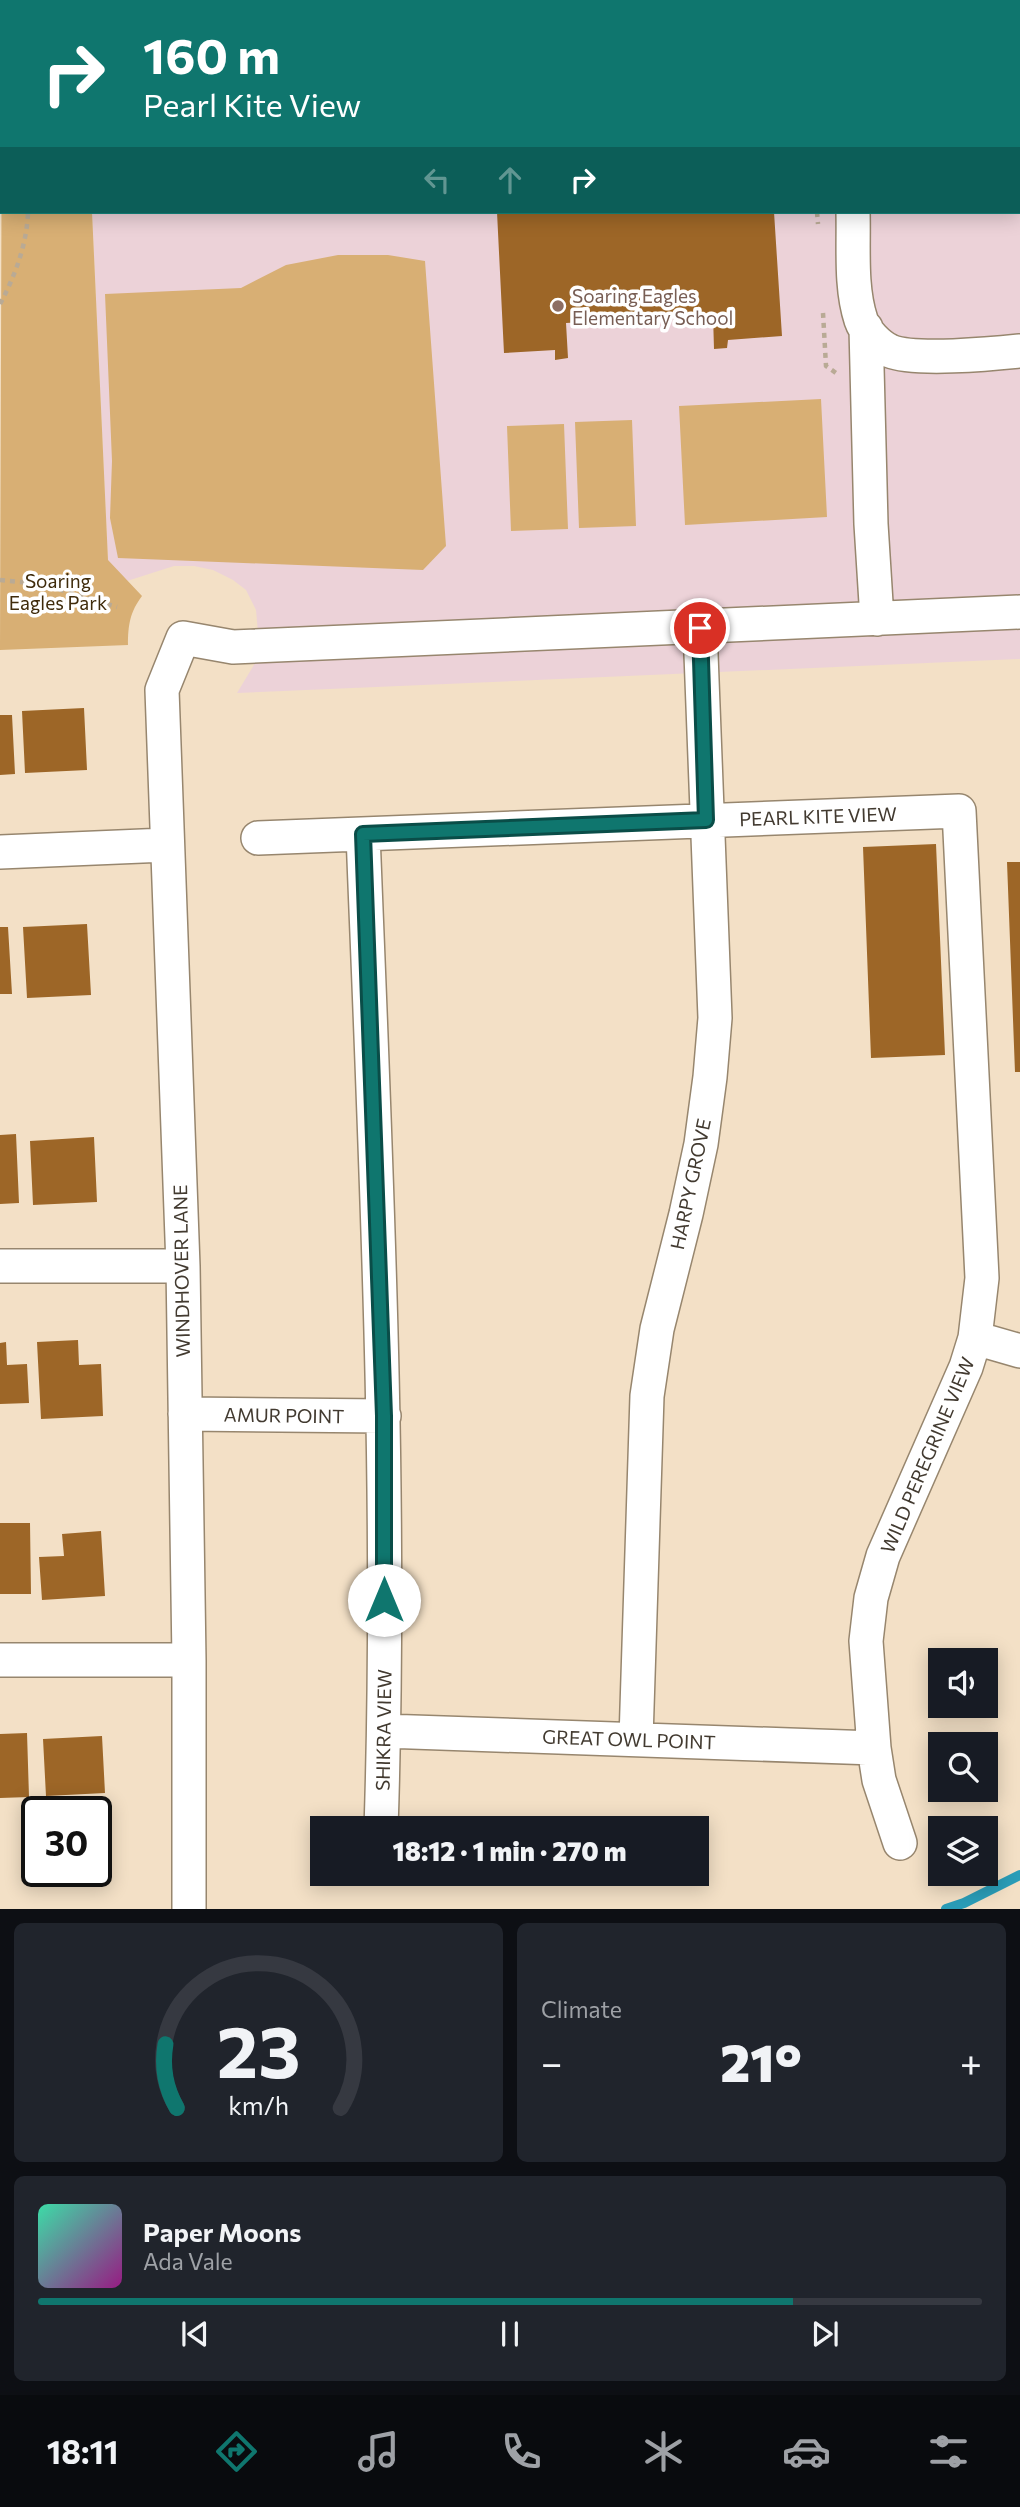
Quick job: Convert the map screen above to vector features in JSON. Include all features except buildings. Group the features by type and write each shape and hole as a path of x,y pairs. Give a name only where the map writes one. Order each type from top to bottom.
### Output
{"street":[{"path":"853,214 857,302 862,323 888,351 909,356 1020,351"},
{"path":"866,328 871,524 877,619"},
{"path":"700,628 1020,612"},
{"name":"WINDHOVER LANE","path":"189,1909 189,1660 183,1266 162,690 183,638 233,647 700,628"},
{"name":"HARPY GROVE","path":"636,1739 647,1396 657,1329 701,1144 715,1018 700,628"},
{"name":"PEARL KITE VIEW","path":"258,838 959,811"},
{"name":"WILD PEREGRINE VIEW","path":"900,1843 879,1780 874,1748 866,1641 871,1598 883,1556 965,1370 975,1338 982,1278 959,811"},
{"name":"SHIKRA VIEW","path":"363,834 384,1416 381,1816"},
{"path":"0,852 166,845"},
{"path":"0,1266 183,1266"},
{"path":"975,1338 1020,1351"},
{"name":"AMUR POINT","path":"185,1414 384,1416"},
{"path":"0,1660 189,1660"},
{"name":"GREAT OWL POINT","path":"384,1731 874,1748"}],"path":[{"path":"0,304 26,238 28,214"},
{"path":"0,577 41,584 117,607"}],"shaded area":[{"name":"Soaring Eagles Elementary School","path":"92,214 1020,214 1020,659 237,693 260,655 256,610 246,590 213,570 194,566 174,566 127,581 108,561"}],"green space":[{"name":"Soaring Eagles Park","path":"1,214 92,214 108,560 142,596 130,619 128,645 0,650"},
{"path":"338,255 388,255 425,261 446,546 423,570 118,558 110,518 112,461 105,294 241,288 286,265"},
{"path":"821,399 827,517 685,525 679,406"},
{"path":"632,420 636,526 579,528 575,422"},
{"path":"564,424 568,529 511,531 507,426"}],"waterway":[{"path":"946,1909 1020,1875"}],"place":[{"name":"Soaring Eagles Elementary School","path":"558,306"}],"route":[{"path":"384,1600 384,1416 363,834 706,820 700,628"}]}
